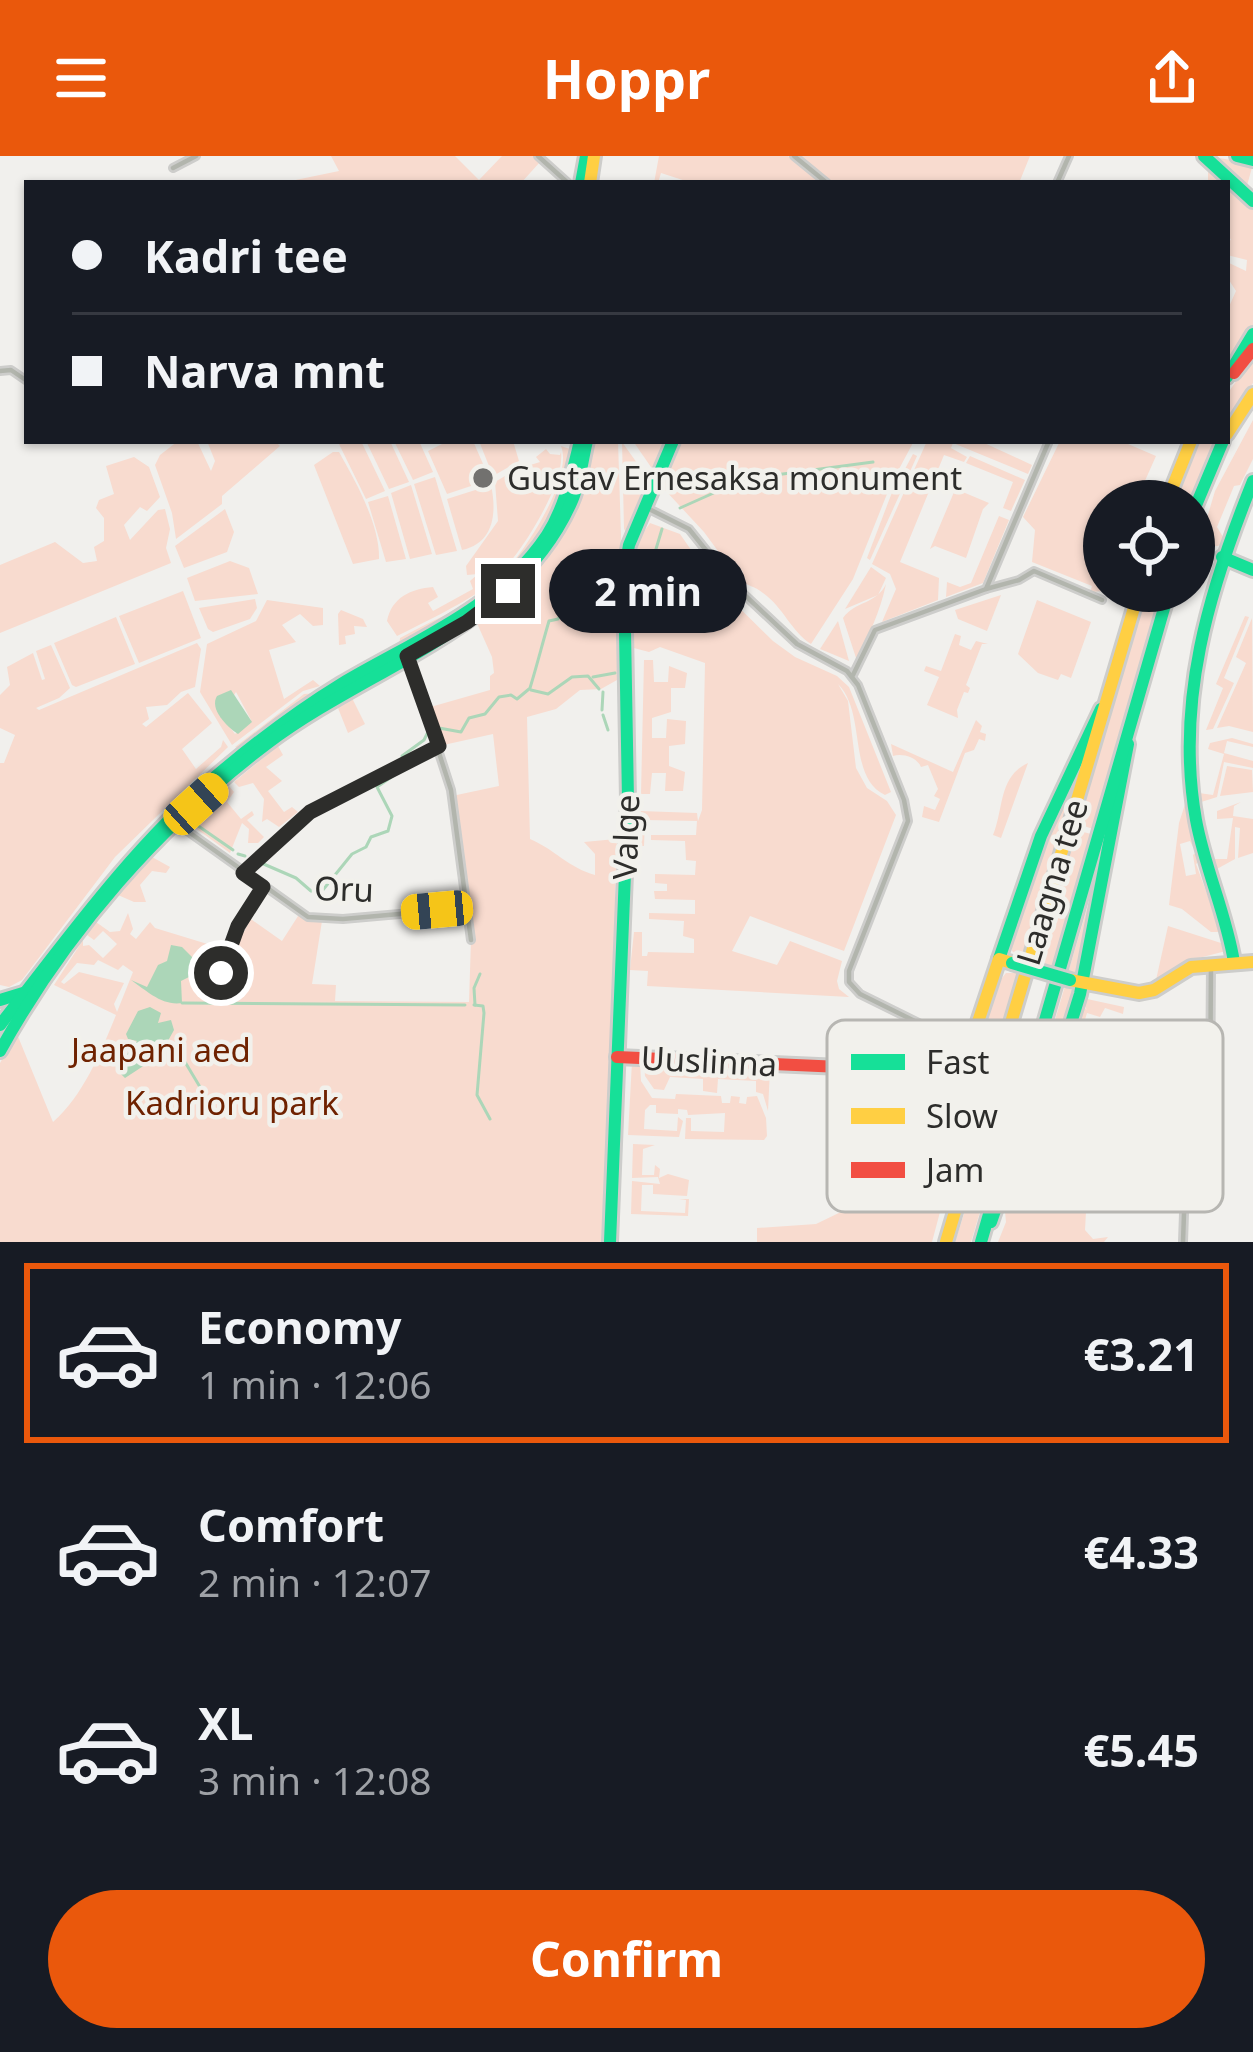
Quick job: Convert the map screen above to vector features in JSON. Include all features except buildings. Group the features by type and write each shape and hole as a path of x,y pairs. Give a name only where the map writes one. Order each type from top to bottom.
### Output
{"street":[{"path":"173,168 196,156"},
{"path":"538,156 565,180"},
{"path":"794,156 823,180"},
{"path":"1204,156 1253,201"},
{"path":"1237,156 1253,160"},
{"path":"1253,180 1253,201"},
{"path":"1230,374 1253,334"},
{"path":"1230,376 1253,349"},
{"path":"1230,429 1253,394"},
{"path":"1235,420 1253,405"},
{"path":"0,1025 111,879 238,757 302,710 461,617 527,564 557,520 583,444"},
{"name":"Valge","path":"610,1242 628,800 624,574 629,545 672,444"},
{"path":"986,590 1048,444"},
{"path":"1175,480 1190,444"},
{"path":"1207,480 1222,444"},
{"path":"1234,962 1231,937 1197,827 1187,731 1200,643 1222,557 1253,481"},
{"path":"645,507 694,533 737,589 803,650 853,675 904,800 908,821 848,979 860,994 913,1020"},
{"path":"1222,557 1253,570"},
{"path":"853,675 875,630 1034,571 1083,592"},
{"name":"Laagna tee","path":"1012,1020 1132,612"},
{"name":"Laagna tee","path":"1045,1020 1163,612"},
{"path":"406,652 451,790 471,940"},
{"path":"978,1020 1005,962 1041,836 1108,697"},
{"path":"1068,1020 1134,713"},
{"path":"243,873 310,812 439,746"},
{"path":"0,1051 88,919 173,819"},
{"name":"Oru","path":"173,819 300,913 322,920 467,908"},
{"path":"217,997 227,950 263,887"},
{"path":"1005,962 1139,994 1191,967 1253,962"},
{"path":"1211,964 1211,1020"},
{"path":"0,1000 16,997 34,984"},
{"name":"Uuslinna","path":"617,1057 827,1067"},
{"name":"Laagna tee","path":"946,1242 955,1212"},
{"name":"Laagna tee","path":"981,1242 990,1212"},
{"path":"981,1242 995,1212"},
{"path":"1183,1242 1184,1212"}],"green space":[{"path":"331,156 455,156 479,180 296,180 339,171"},
{"path":"502,156 533,156 540,162 524,180 479,180"},
{"path":"659,156 788,156 819,180 683,180 661,173 655,180"},
{"path":"799,156 1030,156 1020,180 829,180"},
{"path":"1208,156 1253,164 1246,189"},
{"path":"1202,158 1224,180 1208,180 1208,171 1199,160"},
{"path":"1230,186 1253,209 1253,327 1230,357 1230,304 1236,291 1230,282 1230,263 1246,271 1247,260 1230,256"},
{"path":"1253,358 1253,383 1230,418 1230,390"},
{"path":"1253,420 1253,459 1240,485 1234,486 1217,527 1223,537 1218,546 1215,491"},
{"path":"174,444 198,444 211,471 215,461 208,444 280,446 222,496 222,504 176,539 155,465"},
{"path":"339,444 362,444 385,491 366,499"},
{"path":"367,444 391,444 409,482 389,489"},
{"path":"395,444 420,444 433,472 413,480"},
{"path":"442,444 474,444 487,473 478,475 480,483 447,494 428,451"},
{"path":"480,444 514,444 519,461 493,476"},
{"path":"590,444 618,444 617,680 601,689 580,690 556,709 527,717 530,839 595,875 595,854 584,842 616,839 618,911 605,1242 0,1242 0,1063 17,1034 53,1122 73,1100 116,1015 54,985 83,940 83,946 89,945 103,958 117,944 103,931 94,940 87,935 96,922 110,932 120,931 128,913 130,934 136,939 150,922 155,928 227,950 245,915 282,941 300,913 322,921 312,984 336,985 335,1001 469,1002 471,940 452,796 499,786 493,734 439,746 427,708 490,690 492,657 476,621 540,567 569,522","holes":["98,960 118,970 123,965 133,972 117,1012 114,1004 124,983 79,972 61,982 77,963 94,965"]},
{"path":"622,444 647,477 627,533"},
{"path":"635,444 668,444 653,470"},
{"path":"678,444 912,444 853,579 811,644 770,599 738,578 743,572 737,566 734,573 665,490"},
{"path":"926,444 953,444 951,448 967,457 964,462 944,455 900,562 939,578 938,600 882,622 896,589 890,574 872,564"},
{"path":"955,444 986,444 1032,465 1028,474"},
{"path":"1059,444 1128,444 1156,456 1145,480 1083,480 1083,582 1032,562 1035,530 1023,517"},
{"path":"1198,444 1215,444 1199,480 1183,480"},
{"path":"561,446 573,450 561,496 550,522 522,561 464,611 399,645 400,638 484,592 510,566 539,525 559,481"},
{"path":"546,449 550,454 561,452 555,485 507,566 482,590 397,636 387,621 404,596 433,587 438,597 428,603 433,611 473,589 470,581 478,574 467,575 466,566 498,521 495,482 510,473 520,478 524,467 540,462 536,457"},
{"path":"339,452 366,504 379,559 353,564 314,465"},
{"path":"913,454 917,456 870,560 891,495"},
{"path":"970,456 1025,480 1011,511 1003,508 1013,482 966,463"},
{"path":"134,457 149,467 160,497 147,511 140,507 124,525 130,540 158,510 165,509 171,563 0,633 0,565 55,542 83,563 97,561 94,547 104,541 104,518 96,508 99,500 114,494 106,466"},
{"path":"435,477 457,551 436,555 414,484"},
{"path":"411,485 432,554 410,559 391,493"},
{"path":"491,485 494,506 487,534 462,550 447,499"},
{"path":"957,485 958,490 989,503 966,558 935,546 930,549"},
{"path":"388,496 406,559 386,562 368,502"},
{"path":"225,509 234,532 227,552 184,568 175,546"},
{"path":"647,513 643,533 650,523 680,534 714,583 773,641 849,687 891,792 885,795 866,774 852,711 847,696 838,684 848,701 856,768 867,788 887,801 896,815 844,951 750,916 732,951 777,965 790,941 842,961 837,981 849,997 647,986 648,971 630,970 634,932 642,932 642,956 648,952 694,953 694,939 683,936 684,921 649,919 649,913 695,914 695,900 655,899 654,891 667,891 667,884 655,883 655,874 695,875 696,861 686,860 685,841 651,840 651,835 696,835 697,821 645,820 644,846 638,846 640,811 697,813 698,821 702,810 705,663 660,647 649,652 630,647 629,559"},
{"path":"999,516 1009,520 983,583 946,597 947,582 960,587 971,583"},
{"path":"230,561 249,568 258,594 195,601 187,578"},
{"path":"871,567 886,578 878,595 845,609"},
{"path":"886,584 877,614 857,661 843,618"},
{"path":"183,591 201,638 139,663 119,616"},
{"path":"1001,595 987,631 958,619 955,610"},
{"path":"255,599 257,608 250,619 213,632 199,608"},
{"path":"267,600 323,608 323,625 313,626 300,614 282,625 296,642 269,650 284,699 313,680 320,686 303,691 232,745 200,692 207,644 256,621","holes":["236,692 251,720 235,734 221,715"]},
{"path":"1037,600 1091,622 1071,678 1061,674 1058,680 1038,673 1018,654"},
{"path":"341,610 363,619 367,627 354,626 355,634 345,636 346,644 339,645 338,614"},
{"path":"1140,612 1156,612 1093,829 1078,824"},
{"path":"1245,616 1249,617 1224,678 1234,683 1213,729 1206,730 1223,688 1216,684"},
{"path":"116,617 135,664 72,685 54,643"},
{"path":"1252,618 1253,732 1217,728 1246,663 1236,657"},
{"path":"838,621 849,661 820,649"},
{"path":"955,634 961,636 959,645 971,650 976,641 988,644 982,644 958,718 927,705 939,677 924,671 926,666 941,671"},
{"path":"197,643 201,649 195,687 167,705 146,707 149,719 142,724 146,727 188,693 212,723 182,749 196,769 223,740 228,747 115,857 22,980 9,987 0,985 0,763 15,735 0,728 0,695 10,685 7,667 33,653 45,679 36,651 51,645 70,688 36,708 39,710"},
{"path":"644,660 653,660 654,682 668,682 669,666 687,673 685,688 671,688 671,712 652,718 652,738 666,738 667,719 686,721 685,744 669,746 669,766 685,772 683,791 665,791 666,773 652,773 650,794 641,794"},
{"path":"317,693 241,749 235,747 304,694"},
{"path":"350,694 365,724 348,733 336,703"},
{"path":"976,720 982,726 980,732 986,734 985,741 979,739 974,750 965,753 939,822 922,817 924,806 935,810 940,799 934,796 938,789 928,765 921,767 909,757 893,756 891,744 953,772"},
{"path":"291,735 278,746 283,755 266,767 282,781 268,791 284,812 292,807 298,812 279,827 267,819 262,822 264,799 253,783 239,787 234,782"},
{"path":"1232,738 1253,747 1227,741 1224,753 1253,761 1253,768 1224,762 1217,797 1198,803 1196,785 1199,793 1213,795 1224,754 1208,749 1210,743"},
{"path":"1028,763 1001,838 993,835 1011,776"},
{"path":"1078,764 1022,959 1012,951 1010,937 1051,820"},
{"path":"1227,766 1252,770 1253,792 1220,796"},
{"path":"229,786 234,792 227,802 241,819 252,811 254,815 247,820 264,837 248,843 249,829 242,823 230,853 187,822"},
{"path":"1187,798 1198,845 1180,844 1186,876 1196,874 1193,855 1198,851 1202,859 1196,864 1217,921 1223,922 1226,932 1211,932 1182,909 1169,905 1179,823"},
{"path":"1241,802 1234,806 1233,816 1253,819 1253,853 1238,858 1240,828 1235,827 1235,859 1215,870 1209,854 1227,859 1233,818 1217,819 1217,811"},
{"path":"1076,830 1091,834 1053,968 1039,964"},
{"path":"1107,841 1083,964 1077,972 1068,973"},
{"path":"152,857 170,867 166,873 152,871 140,885 146,902 118,895"},
{"path":"1168,926 1221,943 1226,951 1191,960 1156,980"},
{"path":"1006,973 1018,973 1004,1020 985,1020 990,1002"},
{"path":"1065,986 1072,990 1069,1020 1055,1020"},
{"path":"1087,999 1124,1007 1123,1014 1105,1008 1100,1017 1087,1013 1085,1020 1078,1020 1082,1005 1087,1010 1083,1003"},
{"path":"632,1062 640,1062 641,1081 652,1098 721,1096 722,1103 730,1103 731,1096 746,1104 747,1097 757,1096 767,1136 764,1140 685,1139 686,1118 691,1118 691,1131 724,1132 725,1113 688,1115 687,1110 678,1109 678,1114 656,1113 656,1105 645,1110 644,1129 677,1131 678,1117 683,1121 679,1137 628,1135"},
{"path":"644,1062 770,1069 768,1111 763,1094 756,1092 756,1081 718,1079 717,1093 703,1091 703,1079 670,1077 664,1090 654,1089 645,1076"},
{"path":"633,1144 655,1145 643,1149 642,1175 654,1175 655,1165 660,1169 659,1178 668,1174 689,1180 687,1196 653,1194 653,1185 642,1185 641,1211 685,1213 686,1200 679,1199 689,1199 688,1216 631,1214 632,1181 660,1184 658,1177 632,1178"},
{"path":"841,1212 940,1212 932,1242 757,1242 757,1228 816,1224"},
{"path":"965,1212 980,1212 971,1242 955,1242"},
{"path":"1005,1212 1086,1212 1085,1230 1093,1239 1108,1237 1104,1242 998,1242"}],"shaded area":[{"path":"231,690 252,722 238,734 215,706 217,696"},
{"path":"171,945 182,947 199,964 197,973 181,981 182,1003 161,1000 131,980 147,987 158,965 167,961"},
{"path":"150,1007 161,1013 158,1023 171,1020 174,1030 164,1048 149,1053 148,1063 125,1078 119,1072 123,1059 137,1041 126,1034 138,1011"}],"waterway":[{"path":"680,508 745,479 873,462"},
{"path":"643,569 653,559 662,529"},
{"path":"629,571 636,570"},
{"path":"566,605 571,596 578,600 583,588 617,573"},
{"path":"530,688 549,621 558,619 563,611"},
{"path":"593,677 615,673"},
{"path":"531,690 548,694 572,677 588,676 599,689"},
{"path":"439,728 461,732 469,718 485,714 499,697 517,699 529,689"},
{"path":"602,710 603,692"},
{"path":"603,715 608,730"},
{"path":"402,756 428,732"},
{"path":"259,862 296,878 311,891 322,891 352,854 366,847 371,837 388,831 392,816 377,787 403,769"},
{"path":"194,823 233,850"},
{"path":"238,854 245,856"},
{"path":"475,1005 474,988 480,974"},
{"path":"182,1003 465,1005"},
{"path":"474,1005 483,1006 484,1013 477,1095 490,1119"},
{"path":"174,1050 183,1059"},
{"path":"185,1062 200,1087"}],"traffic: fast":[{"path":"582,180 586,156"},
{"path":"1204,156 1253,201"},
{"path":"1237,156 1253,160"},
{"path":"1230,372 1253,334"},
{"path":"0,1025 129,863 216,776 325,694 453,621 527,561 559,513 579,444"},
{"path":"0,1051 85,923 189,809 268,743 437,641 514,582 546,546 571,503 586,444"},
{"path":"610,1242 628,800 624,574 629,545 672,444"},
{"path":"1207,480 1222,444"},
{"path":"1234,962 1196,820 1190,733 1193,690 1210,605 1253,481"},
{"path":"1222,557 1253,570"},
{"path":"1045,1020 1163,612"},
{"path":"999,959 1041,836 1101,709"},
{"path":"1072,1020 1128,744"},
{"path":"1012,963 1070,980"},
{"path":"0,1000 23,993"},
{"path":"981,1242 990,1212"},
{"path":"991,1222 994,1212"}],"traffic: slow":[{"path":"590,180 594,156"},
{"path":"1230,429 1253,394"},
{"path":"1175,480 1190,444"},
{"path":"1012,1020 1133,612"},
{"path":"979,1020 999,959 1012,963"},
{"path":"1070,980 1139,993 1154,990 1191,967 1253,962"},
{"path":"946,1242 955,1212"}],"traffic: jam":[{"path":"1234,373 1253,349"},
{"path":"617,1057 827,1066"}],"place":[{"name":"Gustav Ernesaksa monument","path":"483,478"}],"route":[{"path":"221,973 238,926 263,887 243,873 310,812 439,746 407,656 467,622 508,591"}],"park label":[{"name":"Jaapani aed","path":"161,1050"},
{"name":"Kadrioru park","path":"232,1103"}]}
